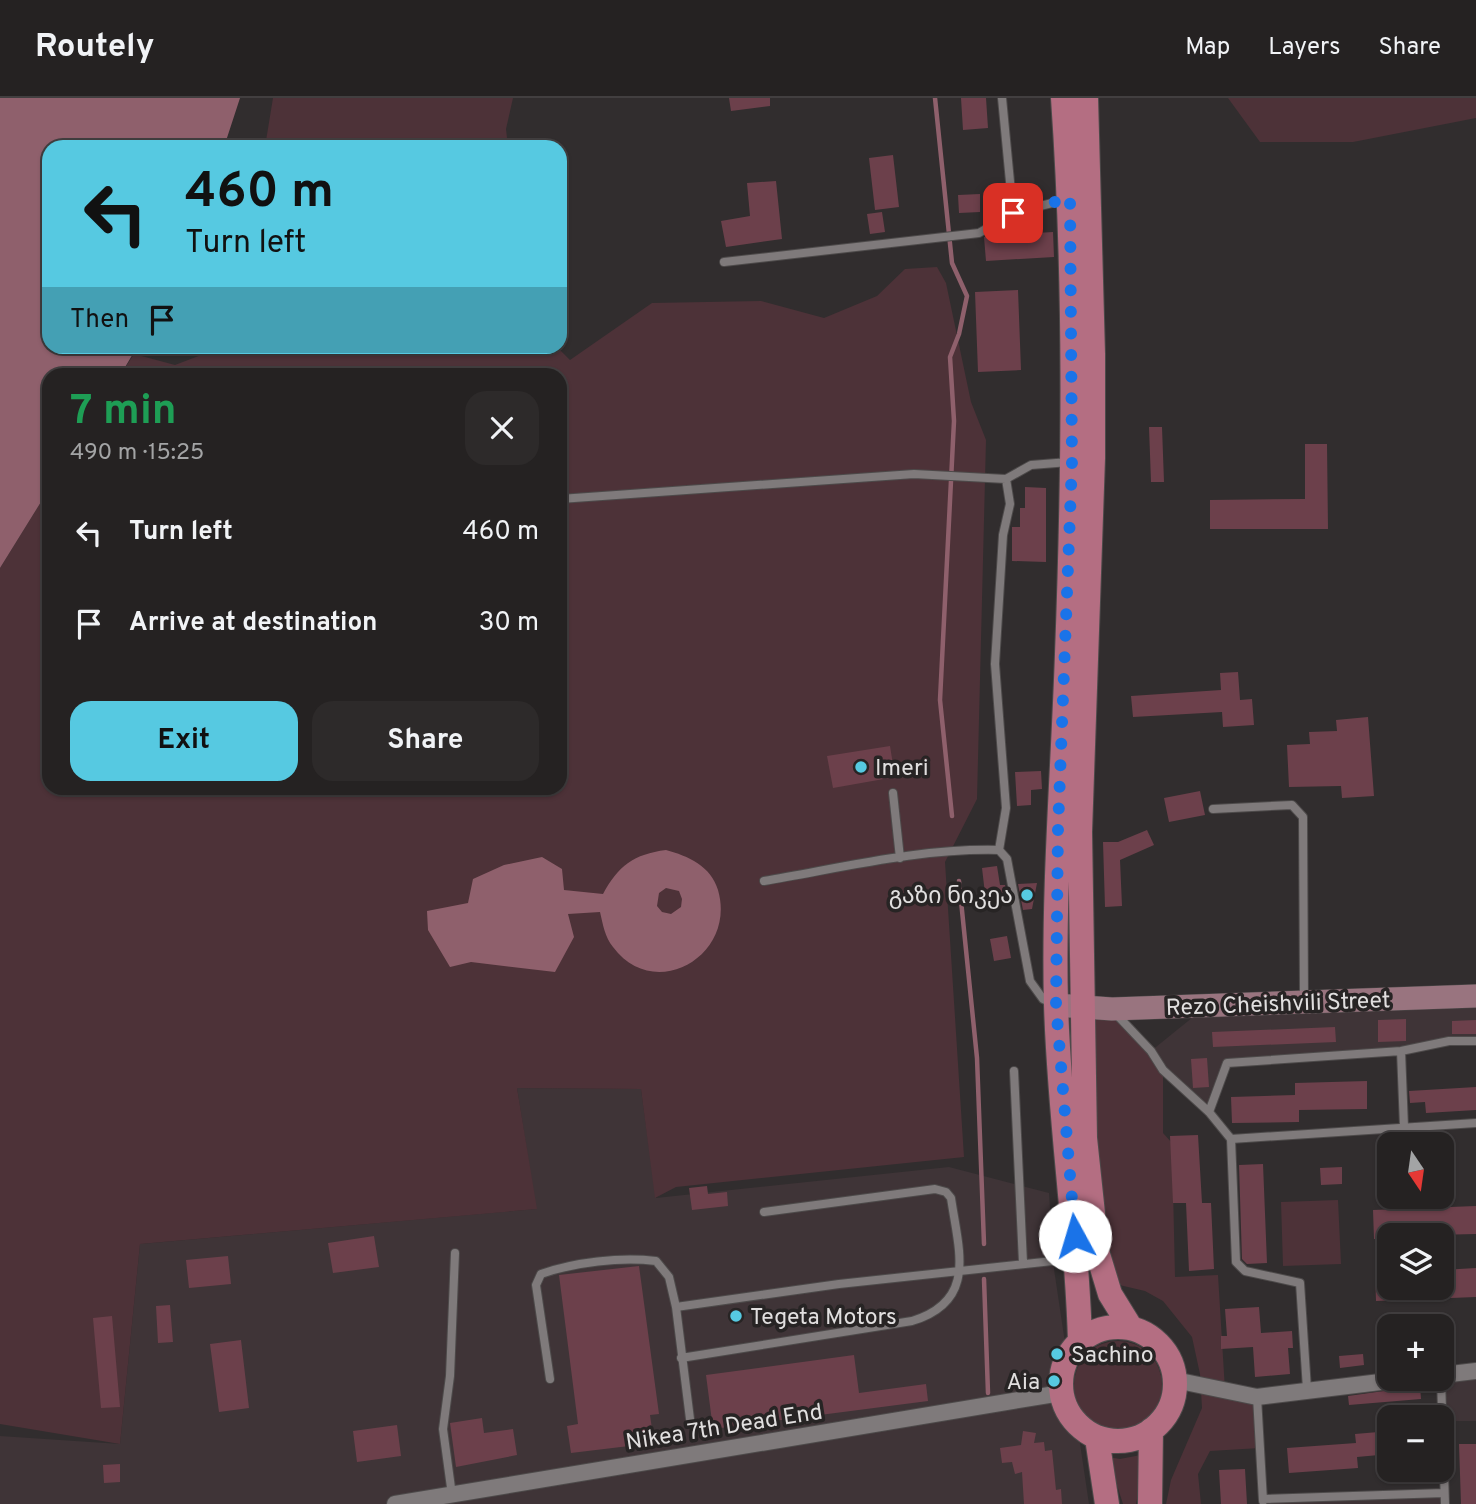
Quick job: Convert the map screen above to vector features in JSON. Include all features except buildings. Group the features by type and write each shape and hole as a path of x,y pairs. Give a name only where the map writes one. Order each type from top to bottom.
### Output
{"main road":[{"path":"1063,98 1070,198 1072,462 1058,829 1056,1005 1078,1258 1080,1341"},
{"path":"1086,98 1091,198 1093,458 1080,832 1085,1138 1097,1251 1110,1294 1131,1328"},
{"name":"Rezo Cheishvili Street","path":"1056,1005 1081,1009 1112,1009 1476,996"},
{"path":"1113,1327 1131,1328 1148,1335 1162,1347 1171,1362 1175,1380 1174,1398 1167,1415 1136,1439 1116,1441 1097,1437 1080,1427 1067,1412 1061,1393 1061,1373 1069,1355 1080,1341 1096,1331 1113,1327"},
{"path":"1150,1504 1151,1430"},
{"path":"1097,1437 1107,1504"}],"street":[{"path":"1454,1375 1476,1371"},
{"path":"1175,1380 1257,1397 1377,1382"},
{"name":"Nikea 7th Dead End","path":"395,1504 1061,1393"}],"lane":[{"path":"1002,98 1013,213"},
{"path":"724,262 979,233 1013,213 1070,198"},
{"path":"567,499 914,474 1006,479 1031,465 1072,462"},
{"path":"999,850 1006,808 995,664 1003,535 1010,504 1006,479"},
{"path":"893,793 901,858"},
{"path":"1213,809 1292,805 1303,817 1304,1002"},
{"path":"999,850 1007,859 1030,981 1043,999 1056,1005"},
{"path":"764,881 901,858 999,850"},
{"path":"1112,1009 1151,1051 1163,1070 1209,1112 1231,1139 1236,1262 1245,1270 1300,1283 1307,1390"},
{"path":"1209,1112 1227,1063 1401,1051 1449,1041 1476,1041"},
{"path":"1401,1051 1404,1127"},
{"path":"1014,1071 1023,1263"},
{"path":"1231,1139 1476,1124"},
{"path":"681,1358 924,1318 936,1314 950,1300 962,1269 951,1198 946,1192 935,1189 764,1212"},
{"path":"452,1495 443,1429 450,1376 455,1253"},
{"path":"676,1307 962,1269 1078,1258"},
{"path":"550,1379 536,1285 541,1274 572,1266 639,1259 656,1261 669,1277 676,1307 690,1419"},
{"path":"1442,1391 1444,1504"},
{"path":"1257,1397 1263,1501 1444,1493"}],"shaded area":[{"path":"0,98 240,98 226,140 42,140 42,354 133,354 125,368 42,368 42,500 0,568"},
{"path":"273,98 513,98 506,129 507,140 266,140"},
{"path":"1228,98 1476,98 1476,118 1353,142 1260,142"},
{"path":"937,267 946,283 971,402 986,440 977,799 945,862 964,1157 676,1187 655,1198 641,1089 517,1088 537,1209 140,1244 120,1444 0,1424 0,568 42,500 42,795 567,795 567,368 125,368 134,354 175,365 204,354 564,354 570,360 652,303 761,301 824,318 877,296 905,269"},
{"path":"666,850 682,855 704,868 718,890 721,914 715,935 704,952 688,964 669,971 649,971 630,963 610,943 600,912 568,914 574,937 555,972 471,962 450,967 428,930 427,911 468,903 473,879 504,865 542,857 562,869 564,890 603,894 628,863","holes":["666,888 679,891 681,907 671,914 662,912 657,906 659,893"]},
{"path":"1476,999 1476,1041 1401,1051 1227,1063 1209,1112 1163,1070 1151,1051 1198,1013"},
{"path":"1081,1009 1112,1009 1163,1070 1163,1133 1172,1143 1175,1277 1218,1275 1225,1390 1257,1397 1260,1448 1210,1451 1198,1474 1201,1504 1166,1504 1171,1480 1202,1408 1200,1374 1192,1337 1163,1301 1145,1291 1115,1284 1107,1286"},
{"path":"517,1088 641,1089 656,1198 949,1167 1049,1193 1054,1269 1089,1504 0,1504 0,1436 120,1444 140,1244 536,1209"},
{"path":"1338,1200 1341,1264 1283,1266 1281,1202"},
{"path":"1118,1341 1135,1344 1149,1354 1159,1368 1162,1385 1159,1402 1149,1416 1135,1426 1118,1429 1101,1426 1087,1416 1077,1402 1074,1385 1077,1368 1087,1354 1101,1344"},
{"path":"1476,1371 1476,1421 1454,1421 1454,1405 1443,1405 1442,1391 1454,1391 1454,1376"},
{"path":"1146,1454 1136,1504 1123,1504 1108,1457 1120,1459"},
{"path":"1444,1493 1445,1504 1263,1504 1263,1499"}],"waterway":[{"path":"935,98 952,263 967,296 959,334 950,357 954,421 940,700 952,816"},
{"path":"959,881 977,1058 984,1244"},
{"path":"984,1279 988,1393"}],"place":[{"name":"Imeri","path":"861,767"},
{"name":"გაზი ნიკეა","path":"1027,895"},
{"name":"Tegeta Motors","path":"736,1316"},
{"name":"Sachino","path":"1057,1354"},
{"name":"Aia","path":"1054,1381"}],"route":[{"path":"1013,213 1070,198 1072,462 1067,654 1058,829 1056,1005 1075,1236"}]}
